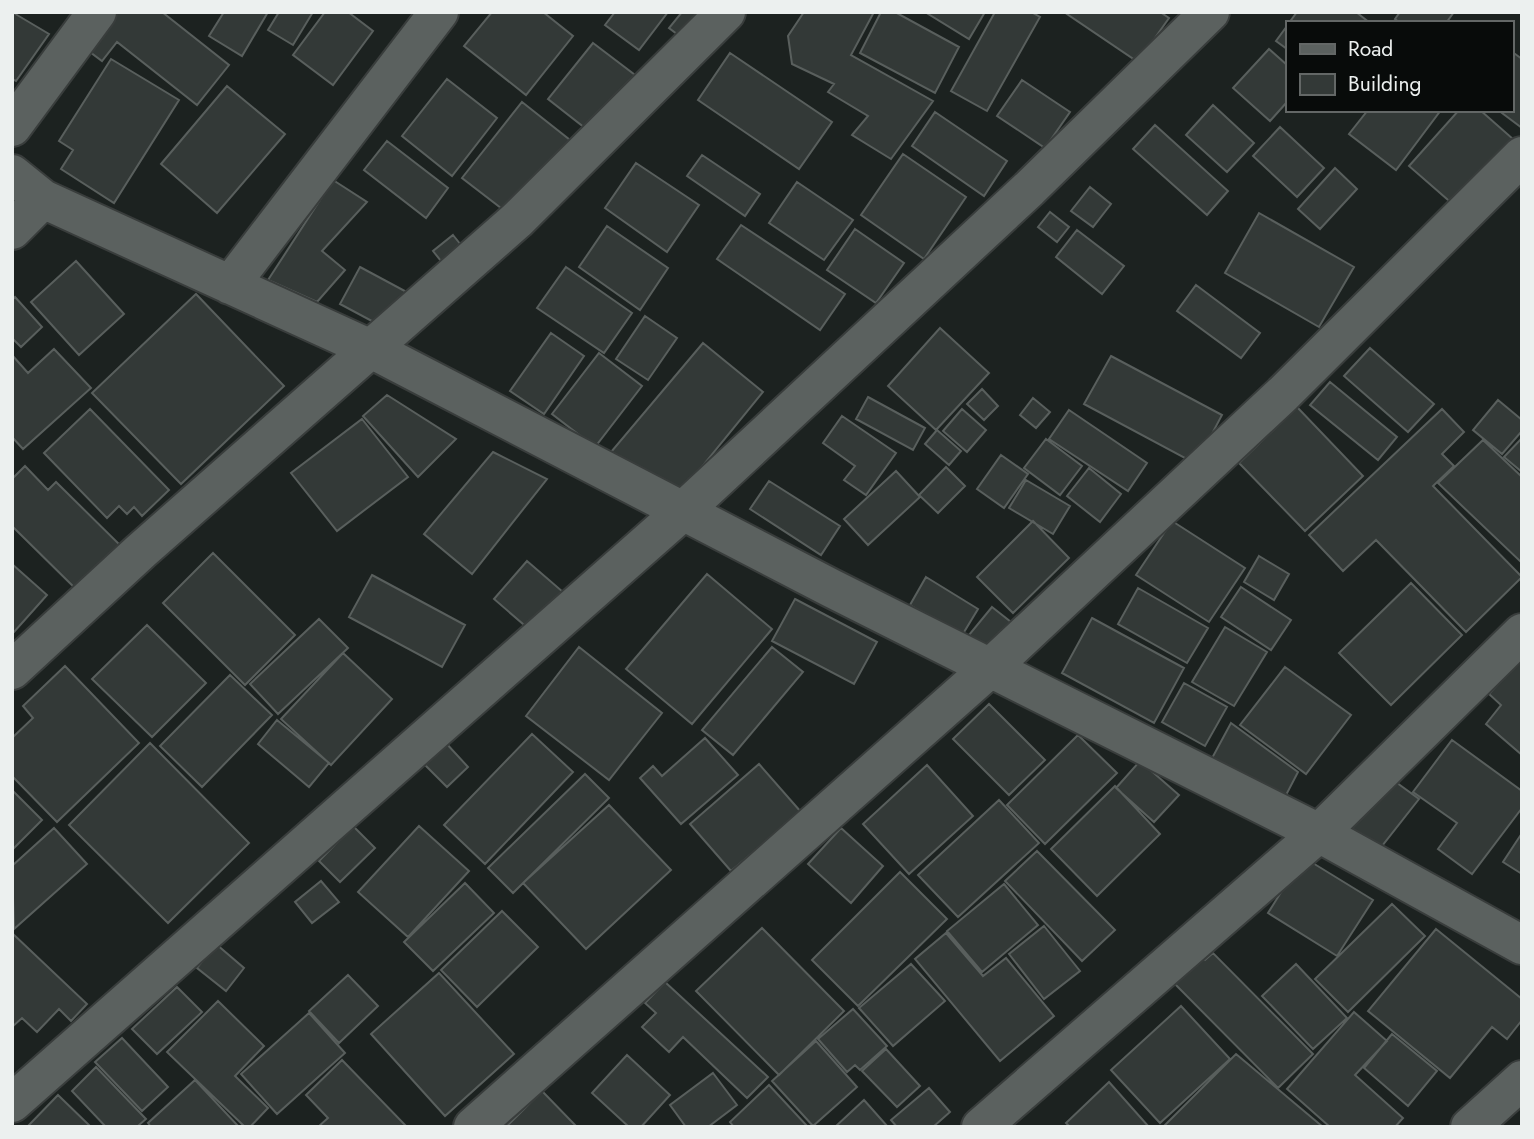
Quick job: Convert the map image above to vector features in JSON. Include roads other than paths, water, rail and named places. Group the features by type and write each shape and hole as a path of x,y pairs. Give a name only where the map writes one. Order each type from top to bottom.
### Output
{"street":[{"path":"12,127 97,12"},
{"path":"230,285 439,12"},
{"path":"12,670 141,551 517,220 726,12"},
{"path":"12,1103 682,512 1029,189 1210,12"},
{"path":"473,1127 989,668 1283,394 1522,156"},
{"path":"12,174 43,199 373,349 682,512 1319,833 1522,945"},
{"path":"12,230 43,199"},
{"path":"981,1127 1319,833 1522,633"},
{"path":"1471,1127 1522,1080"}]}
